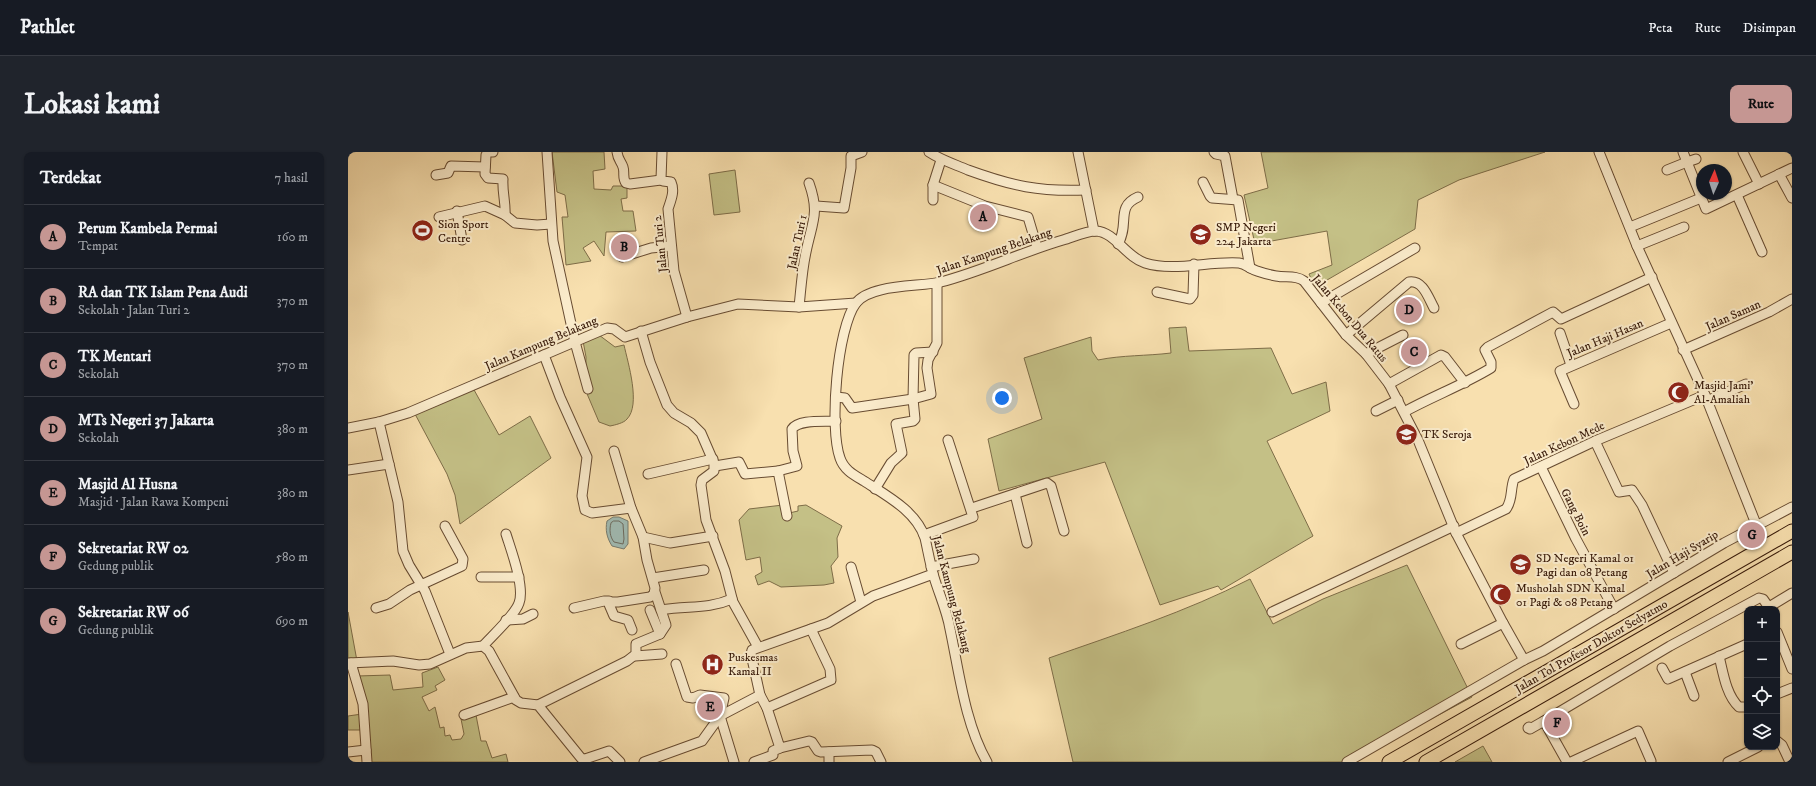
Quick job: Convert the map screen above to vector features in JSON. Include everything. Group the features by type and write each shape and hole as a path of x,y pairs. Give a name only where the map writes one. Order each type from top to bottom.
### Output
{"highway":[{"name":"Jalan Tol Profesor Doktor Sedyatmo","path":"1389,762 1792,531"},
{"name":"Jalan Tol Profesor Doktor Sedyatmo","path":"1426,762 1792,552"}],"street":[{"path":"493,152 486,153 485,167 487,177 502,180 502,191 506,205 505,215"},
{"path":"547,152 551,224 575,342 588,390"},
{"path":"617,152 619,161 623,167 623,179 626,183 630,184 661,180 662,152"},
{"path":"816,206 844,208 851,168 851,156 862,152"},
{"path":"929,152 941,161 1020,187 1058,191 1086,190"},
{"path":"1078,152 1094,231"},
{"path":"1214,152 1225,156 1233,199"},
{"path":"1599,152 1637,246 1706,398 1756,524 1792,507"},
{"path":"1683,152 1696,185"},
{"path":"1743,152 1759,184"},
{"path":"1668,170 1696,159"},
{"path":"933,200 933,185 941,161"},
{"path":"436,176 448,173 451,166 485,167"},
{"path":"1732,197 1792,168"},
{"path":"1779,174 1792,198"},
{"name":"Jalan Turi 2","path":"661,180 671,182 672,185 672,200 668,209 671,246 674,271 687,317"},
{"name":"Jalan Turi 1","path":"799,307 805,260 815,219 816,206 809,182"},
{"path":"1203,182 1210,196 1238,200 1240,203 1250,268"},
{"path":"933,185 985,206 1028,217 1037,247"},
{"path":"1737,195 1762,252"},
{"path":"1118,244 1124,231 1124,208 1129,202 1138,197"},
{"path":"1630,228 1696,200"},
{"path":"1702,200 1706,209 1726,200"},
{"path":"438,217 485,206 505,215 518,224 551,224"},
{"path":"457,212 462,240"},
{"path":"1637,246 1684,227"},
{"name":"Jalan Kampung Belakang","path":"987,762 982,753 968,712 950,625 932,571 924,535 903,507 850,473 843,465 837,443 836,397 843,332 847,319 856,303 871,293 937,283 979,270 1037,247 1094,231"},
{"name":"Jalan Kebon Dua Ratus","path":"1094,231 1107,233 1138,260 1149,264 1177,266 1194,264 1241,263 1250,268 1278,277 1299,278 1304,281 1346,335 1366,354 1389,384 1418,440 1455,530 1503,623 1522,656"},
{"path":"622,257 651,248 671,246"},
{"path":"1321,303 1415,248"},
{"path":"1157,292 1190,299 1192,295 1194,264"},
{"path":"1404,412 1433,396 1465,383 1491,368 1491,362 1486,350 1488,347 1553,312 1561,319 1652,278"},
{"path":"1346,335 1409,282 1414,281 1420,284 1434,308"},
{"path":"836,397 845,398 852,408 913,399 931,394 927,368 928,360 937,343 937,283"},
{"name":"Jalan Saman","path":"1683,350 1769,312 1792,299"},
{"name":"Jalan Kampung Belakang","path":"348,428 379,422 408,413 608,327 614,329 624,337 687,317 738,304 799,307 856,303"},
{"name":"Jalan Haji Hasan","path":"1574,404 1560,371 1671,323"},
{"path":"641,331 650,362 667,405 674,413 690,423 701,433 714,463 713,473 702,480 701,485 706,520 713,536 732,599 758,647"},
{"path":"1560,333 1571,365"},
{"path":"1366,354 1403,335"},
{"path":"876,489 891,463 902,453 896,425 914,420 914,355 916,353 933,352"},
{"path":"544,355 560,397 587,457 582,496 585,510 592,513 631,508"},
{"path":"1389,384 1441,355 1445,357 1465,383"},
{"name":"Jalan Kebon Mede","path":"1455,530 1506,509 1510,505 1510,491 1514,479 1595,441 1746,384"},
{"path":"1376,411 1398,400"},
{"path":"648,474 714,463 739,462 745,474 778,471 797,465 793,451 792,429 794,427 804,423 836,421"},
{"path":"379,422 398,502 403,551 409,565 422,586 450,654"},
{"path":"924,535 973,516 972,508 948,440"},
{"path":"1595,441 1619,492 1632,490 1642,504 1674,573"},
{"path":"614,451 631,508 643,537 655,592 666,626 660,634 636,644 635,656"},
{"path":"348,470 389,464"},
{"name":"Gang Boin","path":"1541,467 1576,539 1614,609"},
{"path":"778,471 787,516"},
{"path":"972,508 1045,483 1049,484 1064,531"},
{"path":"1015,494 1027,542"},
{"name":"Jalan Haji Syarip","path":"1347,762 1522,656 1543,651 1756,524"},
{"path":"376,608 389,604 410,590 422,586 462,566 464,562 445,526"},
{"path":"1272,612 1455,530"},
{"path":"367,762 363,704 352,662 393,661 419,665 430,664 466,648 484,646 519,604 519,577 506,534"},
{"path":"643,537 670,543 713,536"},
{"path":"780,748 767,708 760,695 751,654 752,650 839,618 861,602 932,571 974,558"},
{"path":"851,567 861,602"},
{"path":"653,578 704,570"},
{"path":"481,577 519,577"},
{"path":"574,608 608,601 618,602 650,597 655,592"},
{"path":"1773,606 1792,593"},
{"path":"1744,606 1759,598 1763,599 1768,606"},
{"path":"661,610 685,607 711,607 732,599"},
{"path":"608,601 614,616 628,620 632,630"},
{"path":"1529,727 1530,729 1670,646 1744,606"},
{"path":"650,610 660,634"},
{"path":"506,620 523,619 533,614"},
{"path":"1462,644 1503,623"},
{"path":"767,708 831,680 830,669 811,629"},
{"path":"1780,637 1789,652 1792,669"},
{"path":"1662,668 1668,679 1744,645"},
{"path":"484,646 489,651 514,697 521,703 538,705 635,656 662,654"},
{"path":"1719,656 1728,689 1734,703 1738,707 1744,707"},
{"path":"644,762 702,741 720,716 724,698 700,695 693,698 687,697 676,664"},
{"path":"1685,672 1694,696"},
{"path":"1780,693 1792,688"},
{"path":"720,716 760,695"},
{"path":"464,715 514,697"},
{"path":"538,705 580,758 585,759 609,751 620,762"},
{"path":"720,716 734,762"},
{"path":"1544,721 1546,736 1553,736 1567,762"},
{"path":"1571,762 1638,731 1651,761"},
{"path":"754,762 773,754 773,751 780,748 809,741 813,743 820,752 872,750 876,752 881,762"},
{"path":"1780,743 1790,762"},
{"path":"348,752 366,750"},
{"path":"1728,762 1752,750"},
{"path":"829,752 829,762"}],"shaded area":[{"path":"552,152 604,152 605,169 593,171 594,189 611,190 613,186 627,186 627,198 621,199 623,211 633,211 636,231 606,232 604,256 594,241 583,248 591,261 566,265 562,217 568,217 565,195 557,192"},
{"path":"1261,152 1545,152 1459,180 1418,200 1415,229 1315,287 1309,274 1332,265 1327,231 1255,244 1244,195 1268,188"},
{"path":"735,170 740,212 714,215 709,174"},
{"path":"1186,327 1189,351 1271,348 1292,394 1326,382 1330,411 1267,441 1313,536 1221,590 1218,586 1160,605 1105,462 999,491 988,439 1042,419 1024,358 1091,337 1092,351 1098,360 1116,357 1171,353 1169,328"},
{"path":"599,335 615,347 624,345 632,384 633,404 631,413 624,422 610,426 599,422 585,389 586,357 583,341"},
{"path":"473,388 499,435 530,416 551,458 460,524 455,495 447,474 415,414"},
{"path":"783,505 785,514 798,511 798,506 806,505 842,526 837,538 838,557 831,566 834,583 824,585 781,587 769,581 758,585 755,576 762,572 760,557 746,560 739,520 749,509"},
{"path":"1407,565 1472,697 1351,762 1073,762 1049,658 1176,612 1250,579 1273,624 1323,599"},
{"path":"348,612 357,661 348,660"},
{"path":"438,667 445,680 435,686 437,690 422,697 429,711 435,707 440,728 444,727 445,736 450,735 452,740 461,739 464,734 460,714 475,710 481,741 486,741 492,758 506,754 508,762 363,762 362,730 348,730 348,716 362,714 357,676 390,675 393,690 423,687 422,673"},
{"path":"1483,746 1492,762 1455,762"}],"water":[{"path":"613,517 619,517 628,521 628,544 624,549 612,546 608,537 606,531 607,521"}],"place":[{"name":"Perum Kambela Permai","path":"983,217"},
{"name":"Sion Sport Centre","path":"423,231"},
{"name":"SMP Negeri 224 Jakarta","path":"1200,234"},
{"name":"RA dan TK Islam Pena Audi","path":"624,247"},
{"name":"MTs Negeri 37 Jakarta","path":"1409,310"},
{"name":"TK Mentari","path":"1414,352"},
{"name":"Masjid Jami' Al-Amaliah","path":"1679,392"},
{"name":"TK Seroja","path":"1407,434"},
{"name":"Sekretariat RW 06","path":"1752,535"},
{"name":"SD Negeri Kamal 01 Pagi dan 08 Petang","path":"1520,565"},
{"name":"Musholah SDN Kamal 01 Pagi & 08 Petang","path":"1500,595"},
{"name":"Puskesmas Kamal II","path":"713,664"},
{"name":"Masjid Al Husna","path":"710,707"},
{"name":"Sekretariat RW 02","path":"1557,723"}]}
